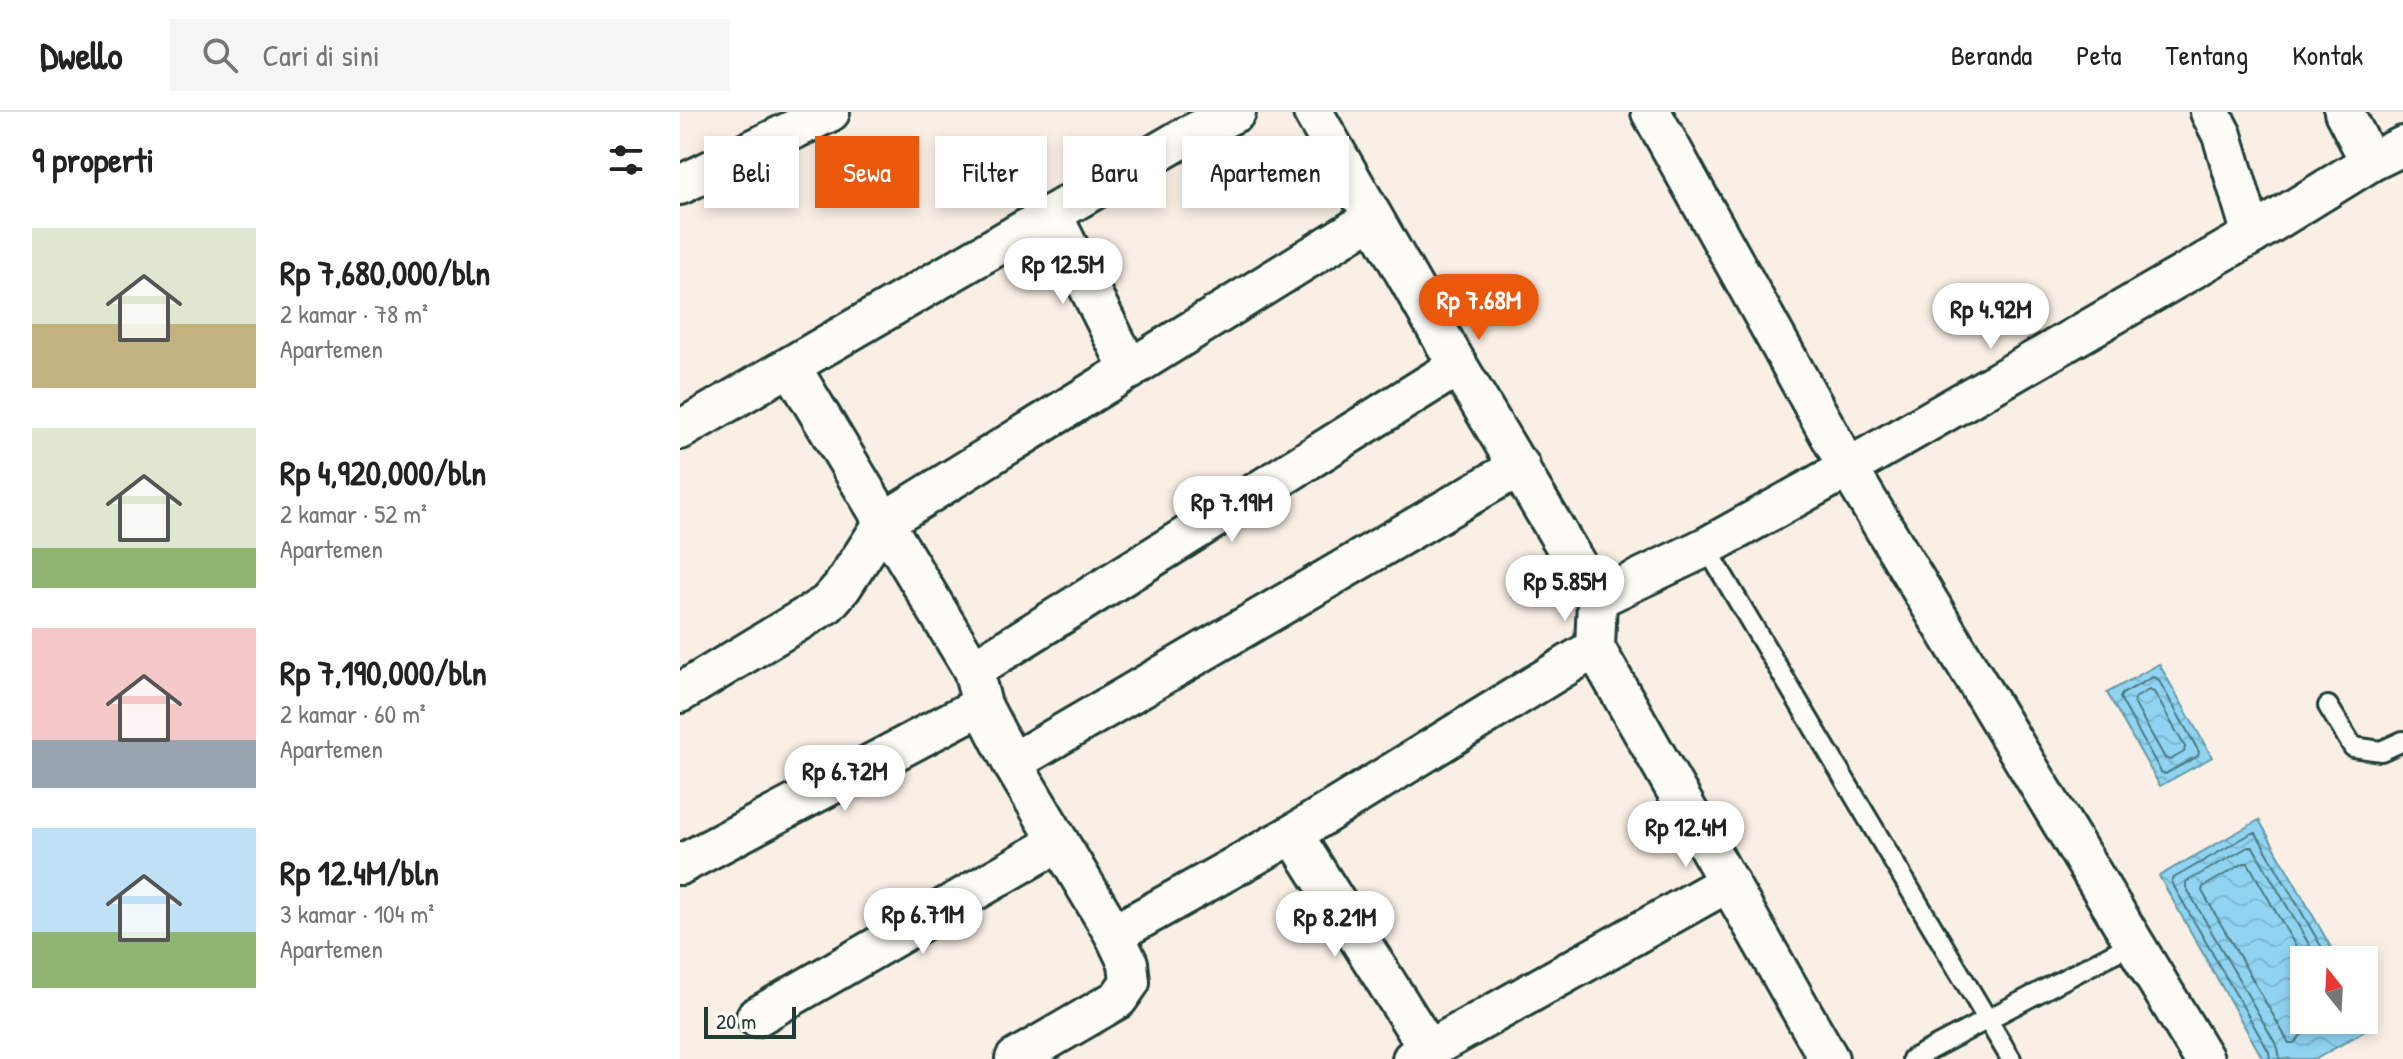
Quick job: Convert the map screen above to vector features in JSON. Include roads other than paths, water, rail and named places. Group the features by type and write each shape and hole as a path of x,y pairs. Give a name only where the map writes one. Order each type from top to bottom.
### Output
{"street":[{"path":"680,185 830,112"},
{"path":"684,417 791,367 1183,138 1236,112"},
{"path":"1313,112 1458,366 1597,599 1595,648 1829,1059"},
{"path":"1651,112 1848,468 2204,1059"},
{"path":"2210,112 2222,135 2252,235"},
{"path":"1597,599 1706,547 1848,468 2387,154 2344,112"},
{"path":"1052,214 1130,370"},
{"path":"680,693 827,604 842,587 885,521 1373,218"},
{"path":"680,865 977,687 1458,366"},
{"path":"791,367 885,521 977,687 1012,763 1114,934 1128,963 1130,982 1118,999 1015,1059"},
{"path":"1012,763 1520,466"},
{"path":"1114,934 1293,834 1595,648"},
{"path":"1293,834 1421,1054 1729,882"},
{"path":"756,1017 1059,842"}],"lane":[{"path":"1706,547 2011,1059"},
{"path":"2328,706 2353,747 2381,751 2403,741"},
{"path":"1912,1059 2135,942"}],"water":[{"path":"2159,664 2212,757 2160,786 2107,693"},
{"path":"2259,820 2330,946 2290,946 2290,1034 2359,1034 2316,1059 2263,1059 2159,876"}]}
